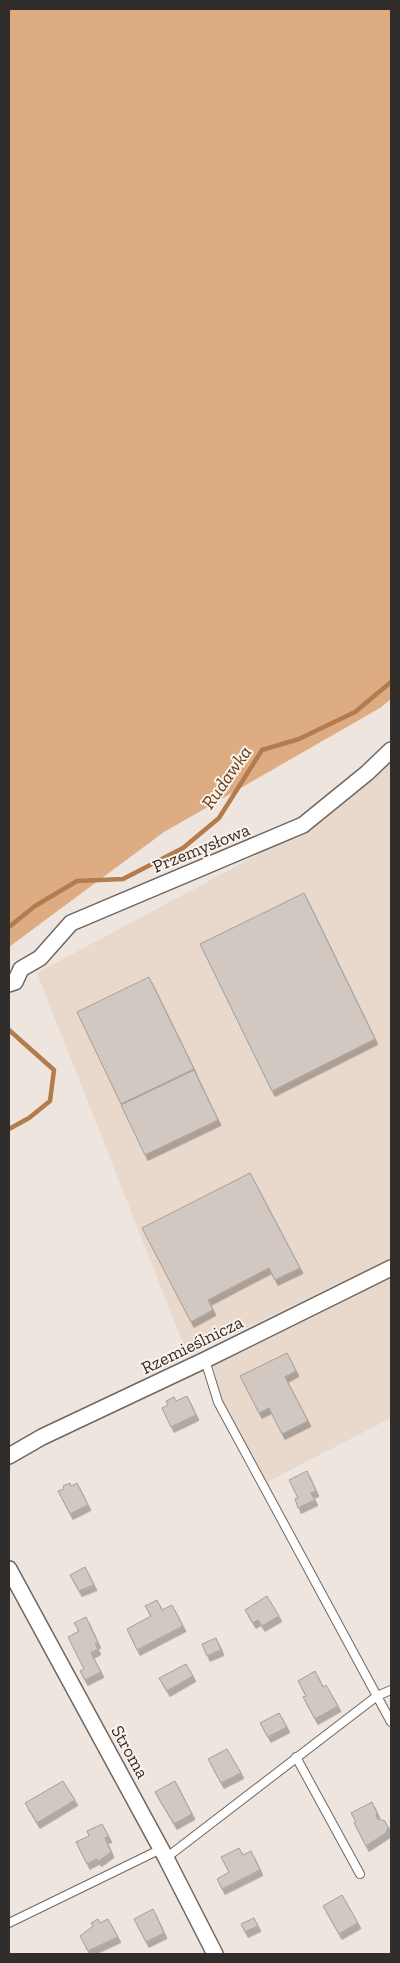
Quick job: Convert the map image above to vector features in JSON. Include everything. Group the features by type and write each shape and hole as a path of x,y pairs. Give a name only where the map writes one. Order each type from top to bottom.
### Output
{"street":[{"name":"Przemysłowa","path":"9,984 15,982 15,971 40,958 71,923 303,825 367,773 391,750"},
{"name":"Rzemieślnicza","path":"9,1456 42,1436 205,1360 391,1268"},
{"name":"Stroma","path":"9,1569 164,1853 215,1954"}],"lane":[{"path":"205,1360 218,1402 391,1722"},
{"path":"9,1923 164,1853 377,1696 391,1690"},
{"path":"296,1757 360,1874"}],"shaded area":[{"path":"9,9 391,9 391,699 380,708 164,832 9,947"},
{"path":"391,759 391,1258 188,1356 37,973 308,828"},
{"path":"391,1277 391,1418 265,1483 221,1401 212,1361"}],"building":[{"path":"304,893 375,1039 272,1091 200,944"},
{"path":"149,977 194,1069 121,1104 77,1012"},
{"path":"194,1070 218,1120 145,1155 121,1105"},
{"path":"250,1173 300,1268 275,1280 269,1268 208,1300 213,1310 191,1322 142,1228"},
{"path":"287,1353 296,1371 285,1377 308,1421 282,1434 269,1408 259,1413 240,1376"},
{"path":"187,1396 196,1415 171,1427 162,1408 168,1405 166,1401 174,1397 176,1401"},
{"path":"307,1471 316,1491 311,1493 315,1500 298,1508 295,1499 298,1498 289,1480"},
{"path":"70,1483 71,1486 77,1483 88,1505 70,1514 58,1491 64,1489 63,1486"},
{"path":"85,1567 94,1585 79,1591 70,1575"},
{"path":"267,1596 279,1616 262,1626 258,1620 253,1623 245,1610"},
{"path":"157,1600 162,1610 172,1605 183,1626 137,1650 127,1629 151,1616 145,1606"},
{"path":"86,1617 98,1643 95,1644 98,1649 91,1653 101,1672 85,1680 80,1671 84,1669 68,1637 79,1631 74,1623"},
{"path":"216,1638 221,1650 207,1656 202,1644"},
{"path":"186,1664 193,1676 167,1691 159,1678"},
{"path":"315,1671 323,1687 326,1685 338,1706 315,1719 303,1697 306,1696 298,1681"},
{"path":"279,1713 287,1727 268,1737 260,1723"},
{"path":"227,1749 241,1773 221,1783 208,1759"},
{"path":"63,1781 75,1800 37,1823 25,1803"},
{"path":"175,1781 192,1814 174,1824 155,1792"},
{"path":"372,1802 377,1813 376,1816 378,1819 385,1821 388,1827 386,1833 366,1846 351,1813"},
{"path":"102,1824 109,1837 105,1838 111,1852 99,1861 96,1859 87,1864 76,1842 89,1836 87,1831"},
{"path":"239,1848 243,1855 251,1851 260,1870 222,1889 217,1879 229,1872 221,1857"},
{"path":"342,1895 358,1923 339,1934 323,1906"},
{"path":"153,1909 164,1933 146,1942 134,1919"},
{"path":"254,1918 258,1926 245,1932 241,1924"},
{"path":"98,1919 100,1923 108,1919 118,1937 88,1951 80,1936 93,1926 91,1923"}],"waterway":[{"name":"Rudawka","path":"9,927 35,906 77,881 123,879 183,848 219,818 262,750 299,739 355,712 391,682"},
{"name":"Rudawka","path":"9,1030 54,1070 50,1101 29,1118 9,1129"}]}
